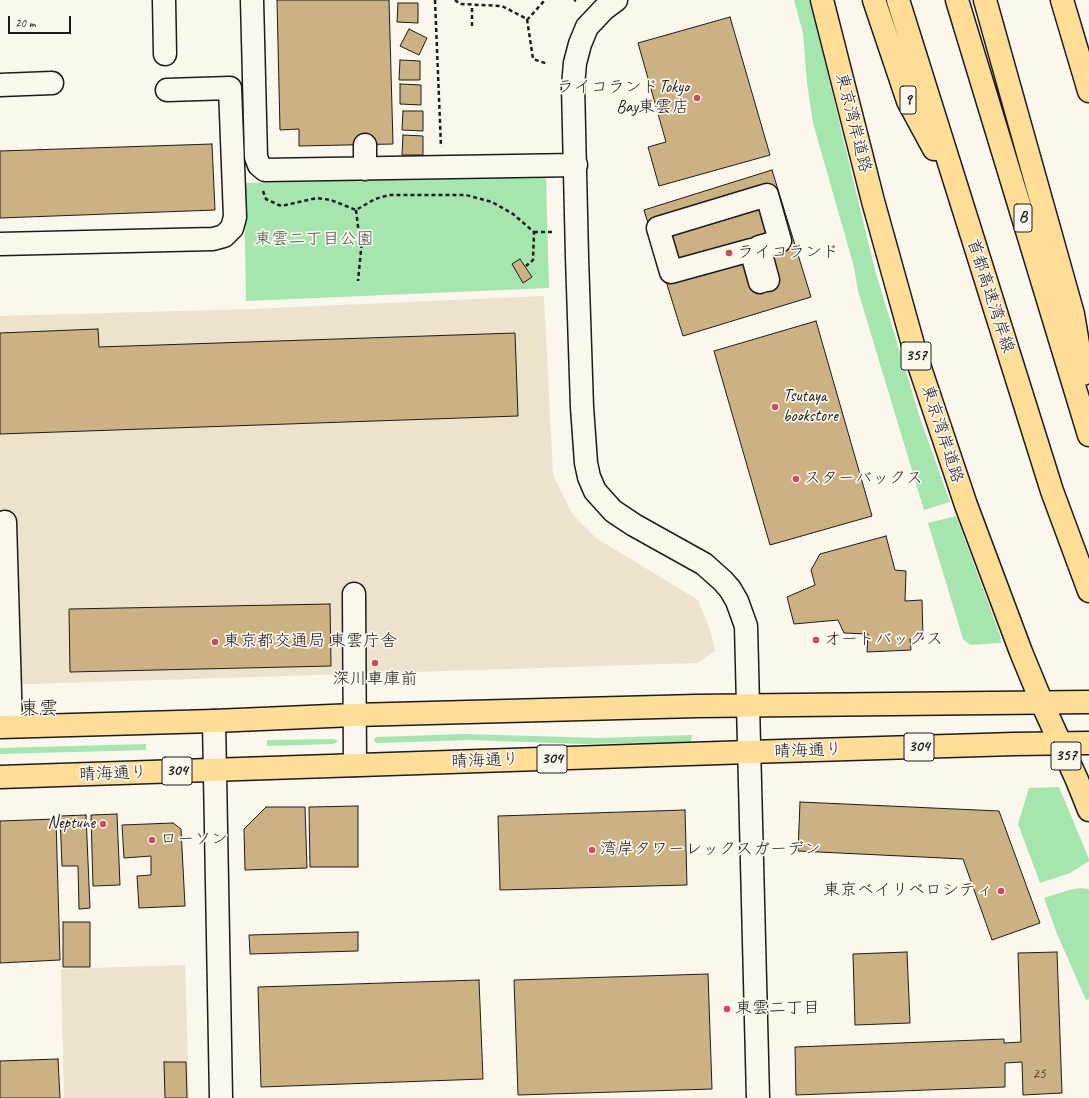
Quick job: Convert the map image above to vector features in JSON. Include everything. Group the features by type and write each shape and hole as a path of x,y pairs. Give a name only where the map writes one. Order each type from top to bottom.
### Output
{"main road":[{"name":"東京湾岸道路","path":"822,0 873,201 917,358 966,505 1042,703 1089,810"},
{"name":"9","path":"874,0 908,101 957,192"},
{"name":"首都高速湾岸線","path":"898,0 1052,491 1089,591"},
{"name":"B","path":"957,0 1089,435"},
{"name":"B","path":"985,0 1073,314 1089,413"},
{"path":"1062,0 1089,91"},
{"path":"5,726 748,705 1089,702"},
{"name":"晴海通り","path":"0,777 749,752 1089,743"}],"street":[{"path":"164,0 165,54"},
{"path":"252,0 256,157 259,165 265,170 442,168 477,160 576,165"},
{"path":"616,0 604,9 587,27 580,44 575,64 573,86 582,407 586,463 589,477 595,491 614,511 634,525 704,564 714,572 730,589 737,601 746,626 758,1098"},
{"path":"0,85 52,83"},
{"path":"0,244 213,239 224,236 232,228 235,217 230,88 167,90"},
{"path":"365,145 365,169"},
{"path":"767,195 780,241 759,247 764,281 751,250 671,272 658,228 767,195"},
{"path":"5,522 5,726"},
{"path":"354,594 355,765"},
{"path":"214,721 221,1098"}],"path":[{"path":"435,0 442,168"},
{"path":"455,0 460,4 502,6 527,20"},
{"path":"544,0 527,20 533,59 548,64"},
{"path":"472,5 472,26"},
{"path":"259,165 259,183 266,199 281,206 317,198 331,200 356,210"},
{"path":"356,210 375,199 389,195 466,195 492,202 513,214 534,232 553,232"},
{"path":"356,210 359,235 362,240 358,281"},
{"path":"526,266 533,260 534,232"}],"shaded area":[{"path":"544,296 553,475 573,515 596,538 698,600 710,630 715,651 697,663 0,685 0,316 251,309"},
{"path":"185,965 189,1098 64,1098 61,969"}],"green space":[{"path":"794,0 809,0 811,5 875,270 921,421 950,502 924,510 858,291 854,267 813,123 807,83 803,33"},
{"name":"東雲二丁目公園","path":"546,176 549,288 246,301 244,183"},
{"path":"956,516 1000,635 1001,643 970,645 963,639 928,523"},
{"path":"466,734 599,738 692,735 691,742 583,744 471,740 377,743 374,739 377,737"},
{"path":"267,740 337,740 337,742 333,744 267,746"},
{"path":"146,744 146,750 0,754 0,748"},
{"path":"1059,787 1089,861 1070,873 1040,883 1018,824 1029,788"},
{"path":"1080,888 1089,889 1089,999 1086,1000 1057,934 1044,898"}],"building":[{"path":"277,0 389,0 393,144 299,146 299,129 280,130"},
{"path":"398,3 418,3 418,23 397,22"},
{"path":"730,17 770,155 659,186 648,147 666,142 638,43"},
{"path":"409,29 427,38 419,55 400,46"},
{"path":"400,60 420,61 420,80 399,80"},
{"path":"400,84 421,85 421,105 400,104"},
{"path":"403,111 423,111 423,131 402,130"},
{"path":"403,135 423,136 423,155 402,155"},
{"path":"212,144 215,210 0,218 0,151"},
{"path":"772,170 811,297 683,336 644,210"},
{"path":"520,259 532,277 523,283 512,264"},
{"path":"816,321 872,516 770,545 714,351"},
{"path":"98,329 99,347 515,333 518,416 0,434 0,333"},
{"path":"886,536 895,570 906,571 905,601 922,600 923,639 910,639 911,650 867,652 868,634 844,633 838,620 794,624 787,597 815,585 811,570 820,554"},
{"path":"330,604 331,666 70,672 69,609"},
{"name":"東京ベイリベロシティ","path":"800,802 999,811 1040,923 992,940 963,859 798,851"},
{"path":"358,806 358,867 310,867 309,807"},
{"path":"266,807 305,807 307,868 245,870 244,829"},
{"name":"湾岸タワーレックスガーデン","path":"685,810 687,885 500,890 498,816"},
{"path":"117,814 120,885 93,886 91,815"},
{"path":"86,815 90,908 79,909 78,866 62,866 60,816"},
{"path":"56,819 60,960 0,963 0,821"},
{"path":"173,823 181,829 185,906 139,908 137,876 151,875 151,856 124,858 122,825"},
{"path":"63,922 90,922 90,967 63,967"},
{"path":"358,932 358,951 250,954 249,935"},
{"path":"907,952 910,1023 855,1025 853,954"},
{"path":"1057,952 1062,1093 1023,1095 1022,1062 1005,1063 1005,1087 796,1095 795,1047 1004,1039 1004,1043 1021,1042 1018,953"},
{"path":"708,974 712,1089 518,1095 514,980"},
{"path":"479,980 483,1079 261,1087 258,987"},
{"path":"58,1059 60,1098 0,1098 0,1061"},
{"path":"164,1062 186,1062 187,1098 165,1098"}],"place":[{"name":"ライコランドTokyo Bay東雲店","path":"697,98"},
{"name":"ライコランド","path":"729,253"},
{"name":"Tsutaya bookstore","path":"775,407"},
{"name":"スターバックス","path":"796,479"},
{"name":"オートバックス","path":"816,640"},
{"name":"東京都交通局 東雲庁舎","path":"215,642"},
{"name":"深川車庫前","path":"375,663"},
{"name":"Neptune","path":"103,824"},
{"name":"ローソン","path":"152,840"},
{"name":"湾岸タワーレックスガーデン","path":"592,850"},
{"name":"東京ベイリベロシティ","path":"1001,891"},
{"name":"東雲二丁目","path":"727,1009"}],"district":[{"name":"東雲","path":"39,709"}]}
